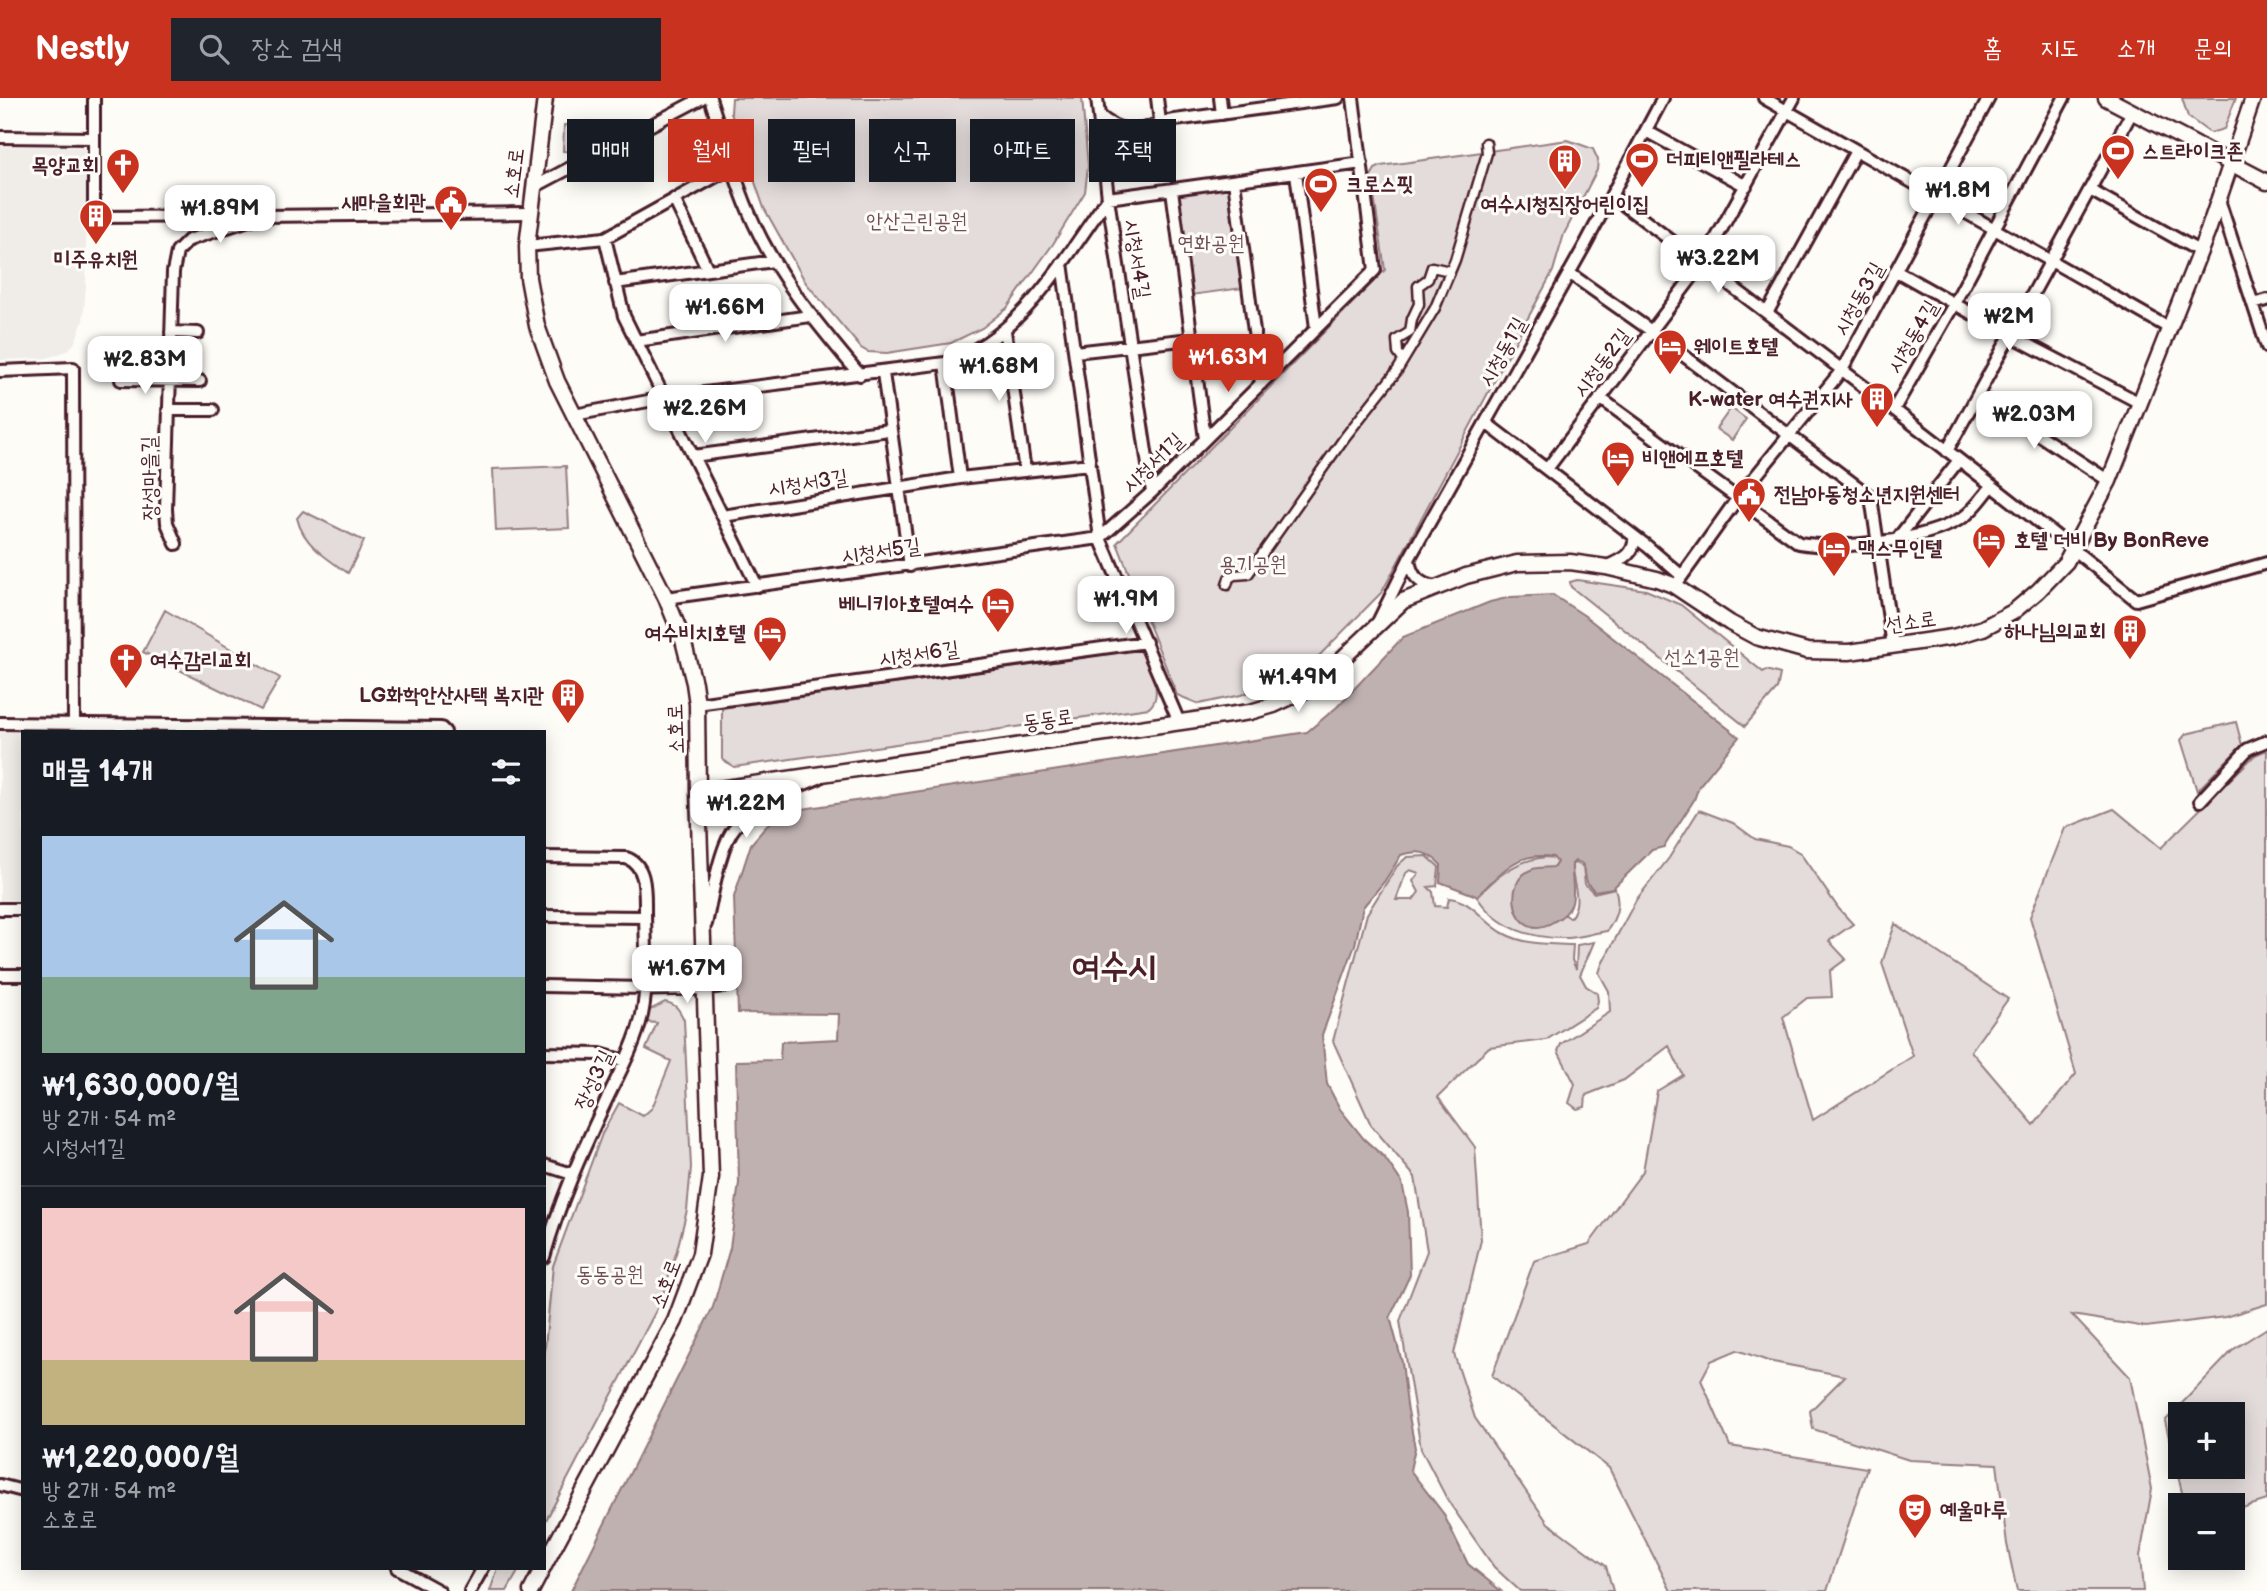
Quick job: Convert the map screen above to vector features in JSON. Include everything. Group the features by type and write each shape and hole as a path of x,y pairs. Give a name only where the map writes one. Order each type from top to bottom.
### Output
{"street":[{"path":"0,138 94,138 94,98"},
{"name":"소호로","path":"545,98 527,246 528,278 537,326 545,352 574,415 666,598 691,663 697,704 711,1177 700,1254 675,1321 546,1563"},
{"path":"534,187 702,98"},
{"path":"710,98 717,119"},
{"path":"1097,98 1108,198"},
{"path":"1157,98 1160,119"},
{"path":"1220,98 1222,114"},
{"path":"1176,120 1222,114 1275,102 1338,98"},
{"name":"시청서1길","path":"1100,538 1152,492 1375,270 1353,98"},
{"name":"시청동1길","path":"1376,624 1409,559 1612,196 1663,98"},
{"path":"1764,98 2169,328"},
{"name":"시청동2길","path":"1547,469 1702,264 1794,98"},
{"name":"시청동3길","path":"1679,581 1737,499 1842,370 1989,98"},
{"name":"시청동4길","path":"1894,409 1954,304 2064,98"},
{"path":"2106,98 2266,184"},
{"name":"선소로","path":"1376,624 1404,601 1466,576 1517,563 1570,562 1679,581 1730,624 1756,637 1784,646 1828,653 1953,637 1983,628 2013,612 2053,576 2074,548 2109,481 2199,251 2253,98"},
{"path":"1947,451 2132,112"},
{"path":"1099,115 1104,119"},
{"path":"1646,131 1746,186"},
{"name":"장성마을길","path":"94,138 94,217 531,213"},
{"path":"1227,585 1229,578 1234,575 1248,574 1345,437 1404,360 1435,308 1450,271 1487,153 1486,144"},
{"path":"1767,313 1856,150"},
{"name":"시청서4길","path":"574,415 664,398 883,373 945,363 978,349 1005,331 1022,314 1108,198 1362,163"},
{"path":"1296,173 1316,328"},
{"path":"1234,181 1261,384"},
{"path":"527,246 605,238 706,182"},
{"path":"738,182 748,210 774,261 810,316 860,375"},
{"name":"시청서4길","path":"1172,190 1205,439"},
{"path":"2090,190 2199,251"},
{"name":"시청동3길","path":"1612,196 1842,370"},
{"path":"2218,197 2267,347"},
{"name":"시청서4길","path":"1108,198 1152,492"},
{"path":"674,200 708,270"},
{"name":"장성마을길","path":"176,544 167,523 166,509 173,266 177,251 195,236 261,216"},
{"path":"605,238 624,316 757,586"},
{"path":"615,283 774,261"},
{"path":"1062,263 1100,538 1179,722"},
{"path":"1404,360 1398,353 1397,340 1410,332 1419,304 1418,286 1428,279 1432,267 1450,271"},
{"path":"1896,271 2140,403"},
{"path":"1569,273 1790,433 1871,497 1893,646"},
{"path":"2253,304 2267,300"},
{"path":"636,341 810,316"},
{"path":"1005,331 1025,471"},
{"path":"171,332 198,333"},
{"path":"1075,352 1191,339"},
{"path":"945,363 960,478"},
{"path":"0,371 73,368 74,724"},
{"path":"1842,370 2074,548 2136,600 2267,563"},
{"path":"883,373 910,566"},
{"path":"121,380 200,381"},
{"path":"1978,395 2109,481"},
{"path":"1600,398 1799,543 1833,547 1898,538 1947,527 1965,516 1992,486"},
{"path":"168,410 214,410"},
{"path":"1486,423 1634,536 1679,581"},
{"name":"시청서3길","path":"693,456 889,430"},
{"path":"1898,538 1959,460"},
{"path":"898,488 960,478 1090,464"},
{"name":"시청서3길","path":"723,516 898,488"},
{"path":"1606,567 1631,553 1634,536"},
{"name":"시청서5길","path":"666,598 1100,538"},
{"path":"1409,559 1419,581 1435,587"},
{"name":"동동로","path":"698,792 1238,714 1291,698 1306,690 1376,624"},
{"name":"시청서6길","path":"697,704 1146,642"},
{"path":"0,723 222,729 443,730"},
{"path":"2200,801 2248,749 2267,741"},
{"path":"703,941 722,856 734,827 758,806 831,773"},
{"name":"장성3길","path":"546,856 634,861 643,881 645,917 645,988 635,1039 549,1224 546,1244"},
{"path":"0,909 21,909"},
{"path":"546,916 645,917"},
{"path":"0,975 21,975"},
{"path":"546,986 645,988 726,984"},
{"path":"546,1053 600,1054 625,1061"},
{"path":"546,1166 572,1174"},
{"path":"0,1485 21,1490"},
{"path":"401,1570 439,1591"},
{"path":"470,1591 482,1570"},
{"name":"소호로","path":"531,1591 542,1570"}],"shaded area":[{"path":"0,146 82,147 86,152 86,285 83,321 74,344 67,351 47,358 0,360"},
{"path":"1553,595 1585,616 1739,737 1699,786 1694,800 1664,847 1652,850 1613,888 1594,891 1587,882 1582,864 1575,861 1572,864 1573,894 1569,909 1553,922 1539,927 1528,925 1520,918 1514,896 1523,875 1535,868 1554,867 1557,862 1553,857 1529,857 1519,861 1502,872 1477,896 1440,882 1441,865 1427,854 1413,852 1401,855 1384,882 1363,907 1355,945 1322,1035 1327,1084 1340,1109 1364,1139 1385,1158 1402,1183 1408,1212 1410,1275 1390,1317 1402,1362 1415,1448 1410,1470 1443,1513 1468,1564 1501,1591 571,1591 713,1307 730,1248 739,1183 736,1061 780,1060 781,1042 838,1039 839,1014 738,1013 734,897 751,844 770,822 796,810 1307,732 1337,707 1403,637 1490,602 1511,597"},
{"path":"0,728 155,730 21,730 21,900 0,900"}],"green space":[{"name":"안산근린공원","path":"732,98 1082,98 1088,166 1085,192 1053,244 1007,308 982,328 951,343 887,353 868,352 861,348 806,283 764,208 754,179 754,119 733,119"},
{"path":"2182,98 2236,98 2224,129 2210,133 2188,117"},
{"path":"564,125 567,125 567,151 563,151"},
{"name":"용기공원","path":"1568,140 1593,149 1598,160 1597,170 1564,234 1553,271 1382,592 1308,667 1241,695 1199,704 1177,695 1117,543 1385,270 1371,176 1375,169"},
{"name":"연화공원","path":"1225,187 1230,190 1243,288 1191,295 1178,198 1181,193"},
{"path":"1731,408 1746,419 1732,440 1716,429"},
{"path":"566,466 569,528 496,531 493,469"},
{"path":"303,511 364,541 348,573 310,543 297,518"},
{"name":"선소1공원","path":"1577,580 1646,590 1681,605 1763,672 1766,670 1780,674 1777,689 1745,726 1571,587 1570,582"},
{"path":"165,610 280,678 261,710 143,652"},
{"path":"1136,650 1143,652 1156,689 1154,702 1149,708 734,767 722,759 722,708"},
{"path":"2236,722 2242,745 2197,791 2181,740 2186,734"},
{"path":"2267,750 2267,1304 2225,1317 2146,1327 2072,1315 2130,1377 2152,1489 2140,1556 2143,1591 2017,1591 2007,1544 1997,1464 1909,1460 1813,1429 1810,1411 1845,1376 1768,1361 1737,1350 1711,1361 1701,1380 1730,1446 1867,1468 1827,1591 1671,1591 1609,1468 1492,1376 1534,1261 1589,1244 1643,1171 1657,1091 1683,1075 1669,1046 1624,1080 1586,1095 1585,1107 1577,1109 1569,1103 1575,1084 1558,1051 1561,1044 1610,1012 1609,991 1599,973 1602,964 1636,900 1669,858 1699,810 1733,823 1755,839 1788,846 1800,853 1839,909 1853,924 1829,941 1846,959 1830,971 1832,997 1807,998 1783,1017 1813,1120 1913,1056 1882,963 1895,924 2008,999 1971,1051 2034,1125 2076,1074 2030,917 2065,828 2114,809 2161,848 2255,755"},
{"path":"1427,856 1439,867 1437,886 1428,887 1433,892 1435,906 1447,907 1449,898 1457,900 1471,907 1511,937 1537,943 1573,945 1572,960 1576,969 1577,945 1594,942 1580,975 1586,986 1597,993 1596,1008 1546,1040 1489,1047 1438,1097 1475,1147 1481,1240 1454,1354 1475,1418 1548,1523 1606,1566 1613,1591 1520,1591 1494,1567 1448,1501 1421,1449 1400,1321 1427,1251 1415,1177 1371,1125 1333,1041 1367,914 1397,866 1407,857","holes":["1410,870 1419,873 1413,881 1419,892 1413,900 1396,900 1406,873"]},
{"path":"1546,857 1555,858 1557,862 1554,867 1515,891 1518,914 1534,927 1549,924 1564,914 1570,918 1577,898 1572,871 1572,864 1576,863 1583,867 1585,884 1594,893 1615,888 1617,911 1607,931 1569,938 1529,934 1495,917 1477,897 1516,865"},
{"name":"동동공원","path":"665,1002 672,1004 684,1020 691,1167 687,1210 660,1303 546,1520 546,1337 553,1266 602,1134 619,1103 643,1116 652,1108 671,1061 646,1049 657,1023 645,1022 650,1010"},
{"path":"2267,1328 2267,1500 2245,1507 2245,1493 2182,1493 2179,1479 2245,1479 2245,1402 2183,1402 2234,1349"},
{"path":"497,1570 519,1570 507,1591 490,1591"}],"place":[{"name":"스트라이크존","path":"2118,181"},
{"name":"더피티앤필라테스","path":"1642,189"},
{"name":"여수시청직장어린이집","path":"1565,191"},
{"name":"목양교회","path":"123,195"},
{"name":"크로스핏","path":"1321,214"},
{"name":"새마을회관","path":"451,232"},
{"name":"미주유치원","path":"96,246"},
{"name":"웨이트호텔","path":"1670,376"},
{"name":"K-water 여수권지사","path":"1877,429"},
{"name":"비앤에프호텔","path":"1618,488"},
{"name":"전남아동청소년지원센터","path":"1749,524"},
{"name":"호텔 더비 By BonReve","path":"1989,570"},
{"name":"맥스무인텔","path":"1834,578"},
{"name":"베니키아호텔여수","path":"998,634"},
{"name":"하나님의교회","path":"2130,661"},
{"name":"여수비치호텔","path":"770,663"},
{"name":"여수감리교회","path":"126,690"},
{"name":"LG화학안산사택 복지관","path":"568,725"},
{"name":"예울마루","path":"1915,1540"}],"district":[{"name":"여수시","path":"1114,967"}]}
